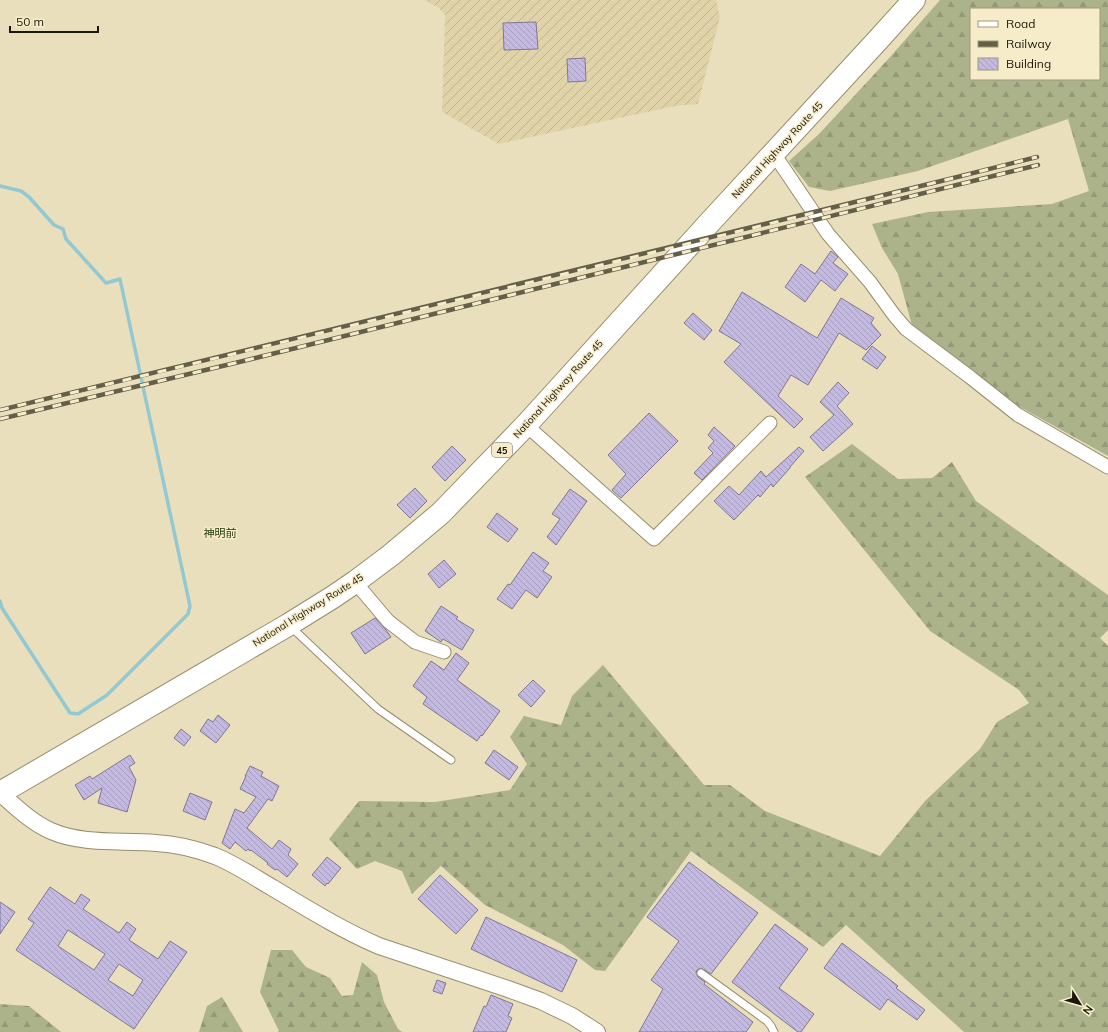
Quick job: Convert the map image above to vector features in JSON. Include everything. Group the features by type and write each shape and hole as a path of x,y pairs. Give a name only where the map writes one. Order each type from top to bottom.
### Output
{"highway":[{"name":"National Highway Route 45","path":"0,793 288,625 333,597 391,555 440,513 526,425 914,0"}],"street":[{"path":"774,154 828,234 870,282 906,329 1018,415 1108,467"},
{"path":"526,425 654,539 770,423"},
{"path":"355,582 388,621 415,642 444,652"},
{"path":"0,793 39,825 71,838 90,841 158,843 181,847 215,856 256,878 335,925 359,937 379,946 541,1001 572,1016 597,1032"}],"lane":[{"path":"288,625 378,709 451,760"},
{"path":"701,973 767,1021 774,1032"}],"shaded area":[{"path":"424,0 716,0 720,17 698,104 675,106 499,144 442,112 445,15 439,8"}],"green space":[{"path":"940,0 1108,0 1108,456 1022,408 917,344 898,274 882,248 872,224 928,212 1052,204 1089,191 1068,119 918,171 830,191 809,187 789,161 819,134"},
{"path":"852,444 898,479 932,478 952,462 976,501 1108,595 1108,630 1100,638 1108,646 1108,1032 964,1032 846,925 823,947 691,851 605,971 595,970 563,945 485,905 441,866 412,894 402,871 375,861 357,869 329,839 359,801 435,802 510,790 527,764 510,737 524,716 561,725 572,696 603,665 704,785 730,785 765,811 880,856 925,801 980,749 997,722 1029,703 1019,690 930,631 805,477"},
{"path":"271,950 292,950 306,967 330,978 342,996 353,995 362,962 377,975 384,1002 398,1029 402,1032 277,1032 279,1031 260,992"},
{"path":"222,997 243,1032 199,1032 207,1006"},
{"path":"0,1004 29,1006 61,1032 0,1032"}],"building":[{"path":"536,22 538,49 504,50 503,23"},
{"path":"585,58 586,81 568,82 567,59"},
{"path":"831,251 838,257 833,263 848,274 835,291 821,280 805,302 785,287 801,264 815,274"},
{"path":"742,292 817,338 841,298 874,318 871,323 881,335 866,350 839,333 808,385 791,375 778,396 803,419 794,428 724,362 741,344 719,331"},
{"path":"693,313 712,330 704,340 684,323"},
{"path":"872,346 886,357 877,369 862,359"},
{"path":"838,382 849,393 837,406 853,424 823,451 810,437 834,415 820,402"},
{"path":"649,413 678,441 621,498 612,490 626,474 608,455"},
{"path":"714,427 735,446 702,480 694,473 713,453 708,448 714,441 708,435"},
{"path":"452,446 466,460 445,481 432,467"},
{"path":"799,447 804,451 790,468 773,487 771,484 760,497 758,495 734,520 714,501 729,486 739,495 761,471 766,477"},
{"path":"415,488 427,501 410,518 397,505"},
{"path":"570,489 587,501 556,545 547,537 560,519 552,514"},
{"path":"497,513 518,529 508,542 487,527"},
{"path":"533,552 549,563 543,571 552,577 537,598 526,590 512,609 497,599 508,584 510,585"},
{"path":"444,560 456,574 439,588 428,574"},
{"path":"441,606 458,617 456,619 474,630 462,650 443,639 441,642 425,631"},
{"path":"375,618 391,637 365,654 351,633"},
{"path":"456,653 469,663 457,680 500,711 477,741 423,704 427,697 413,686 431,661 444,670"},
{"path":"533,680 545,691 531,707 518,695"},
{"path":"218,715 230,725 216,743 200,731 208,719 213,722"},
{"path":"181,729 191,737 184,746 174,738"},
{"path":"494,750 518,767 509,780 485,763"},
{"path":"130,755 135,763 129,767 136,780 127,812 98,803 102,788 84,800 75,785 90,776 92,779"},
{"path":"250,766 263,772 261,776 279,786 272,801 268,799 247,828 272,849 279,840 291,849 288,855 298,864 287,877 277,869 275,870 267,864 268,863 251,850 250,851 248,849 246,851 235,842 230,849 222,843 235,809 244,813 256,797 240,789"},
{"path":"190,793 212,802 205,820 183,811"},
{"path":"327,857 341,868 325,886 312,875"},
{"path":"689,862 758,913 711,974 701,968 697,970 696,973 698,977 705,982 704,984 753,1022 746,1032 639,1032 663,989 651,980 679,941 647,917"},
{"path":"440,875 478,910 456,934 418,899"},
{"path":"50,887 75,904 81,894 90,900 83,909 119,933 127,922 136,929 129,940 158,959 170,941 187,952 134,1029 16,950 34,923 28,919","holes":["68,930 105,954 94,970 58,946","119,964 143,980 133,996 108,980"]},
{"path":"0,902 15,912 0,934"},
{"path":"486,917 577,960 562,992 471,949"},
{"path":"775,924 808,949 779,988 814,1014 801,1032 798,1032 732,982"},
{"path":"842,943 898,986 896,988 925,1010 917,1020 888,999 880,1010 824,968"},
{"path":"437,980 446,983 442,994 433,991"},
{"path":"491,995 513,1004 508,1016 512,1018 506,1032 473,1032 484,1006 486,1007"}],"waterway":[{"path":"0,186 21,191 29,197 54,225 63,229 66,239 106,283 120,279 190,606 188,614 107,695 78,714 70,713 2,608 0,601"}],"railway":[{"path":"0,410 649,253 1037,157"},
{"path":"0,419 235,363 1038,165"}],"district":[{"name":"神明前","path":"220,533"}]}
